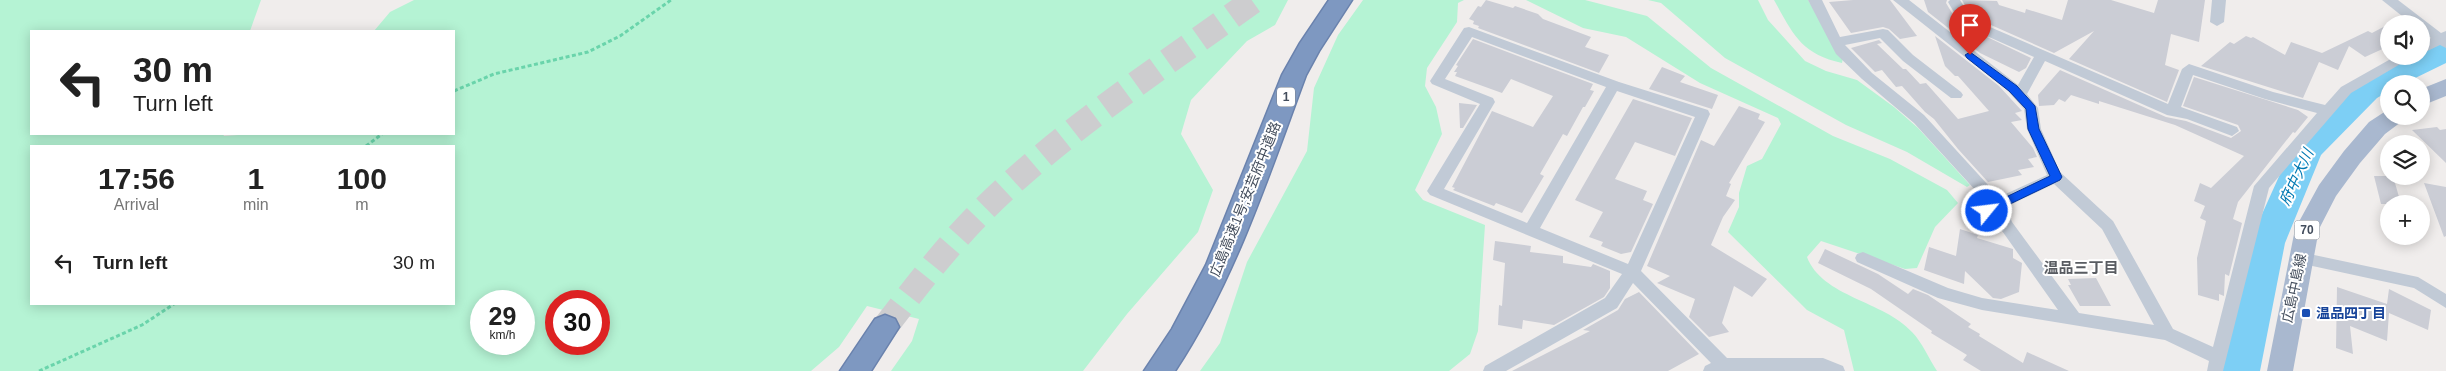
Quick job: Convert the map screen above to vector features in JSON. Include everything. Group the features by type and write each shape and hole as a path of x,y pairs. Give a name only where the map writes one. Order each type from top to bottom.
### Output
{"highway":[{"name":"広島高速1号;安芸府中道路","path":"1159,371 1188,328 1223,256 1246,202 1294,75 1308,49 1341,0"},
{"path":"855,371 885,327"}],"main road":[{"path":"2430,94 2446,87"},
{"name":"広島中島線","path":"2280,371 2307,229 2327,191 2381,125"}],"street":[{"path":"1815,0 1841,51 1867,76 1919,119 1977,185 1997,204 2006,224 2074,319"},
{"path":"1900,0 2019,96 2031,108 2034,129 2056,177 2108,225 2167,334"},
{"path":"2217,22 2219,0"},
{"path":"2389,0 2409,15"},
{"path":"1954,2 1964,18 2042,56 2172,111 2189,114 2232,131"},
{"path":"2430,30 2444,39"},
{"path":"1491,371 1611,303 1632,272 1703,114 1614,86 1469,31 1437,81 1488,102 1435,191 1632,272 1719,369 1824,364 1837,371"},
{"path":"1837,42 1883,33 1908,58 1956,95"},
{"path":"2430,45 2444,39"},
{"path":"2019,96 2042,56"},
{"path":"1863,258 1959,298 1982,304 2167,334 2216,364 2262,186 2346,90 2392,65"},
{"path":"2172,111 2189,69 2270,96 2328,111"},
{"path":"1531,230 1614,86"},
{"path":"1977,218 1997,204 2056,177"},
{"path":"2300,258 2418,283 2446,302"}],"path":[{"path":"455,92 494,74 588,52 620,36 671,0"},
{"path":"367,145 381,135"},
{"path":"39,371 142,326 173,305"}],"green space":[{"path":"0,0 261,0 250,30 30,30 30,135 224,136 455,135 455,30 375,30 390,12 414,0 1288,0 1275,25 1247,41 1191,100 1181,134 1213,190 1198,232 1127,314 1083,371 891,371 912,341 919,319 867,306 839,347 811,371 0,371"},
{"path":"1363,0 1464,0 1458,3 1457,22 1427,68 1425,86 1436,107 1442,134 1415,190 1423,200 1485,225 1478,331 1470,354 1449,371 1200,371 1220,343 1247,262 1307,151 1314,88 1338,35"},
{"path":"1526,0 1585,0 1647,16 1711,68 1833,136 1890,159 1947,190 1958,203 1935,227 1917,268 1905,269 1821,241 1807,257 1815,270 1826,281 1839,290 1886,313 1912,332 1937,371 1854,371 1844,330 1807,310 1728,232 1739,207 1739,193 1747,166 1762,159 1781,124 1778,118 1700,83 1626,37 1583,28"},
{"path":"1648,0 1758,0 1768,20 1805,61 1826,71 1857,80 1894,107 1918,128 1970,185 1967,187 1907,152 1846,125 1725,58 1661,3"},
{"path":"1774,0 1808,0 1843,58 1842,63 1828,59 1807,48 1793,33"}],"building":[{"path":"1486,0 1513,8 1515,6 1538,14 1543,19 1591,37 1585,47 1609,55 1599,73 1478,28 1479,26 1473,24 1474,21 1469,19 1478,6 1481,7"},
{"path":"1890,0 1917,36 1900,39 1889,29 1883,27 1851,33 1829,2"},
{"path":"1924,0 1947,0 1946,3 1958,23 2031,58 2026,68 2019,72 1980,53 1928,12"},
{"path":"1962,0 1997,1 1999,5 2025,13 2026,9 2062,20 2068,0 2111,0 2154,13 2158,0 2205,0 2199,42 2171,34 2165,65 2179,70 2167,102 2069,59 2094,31 2054,53 1970,14"},
{"path":"2380,29 2380,50 2365,57 2349,46 2338,70 2319,62 2303,98 2201,66 2230,42 2234,44 2246,36 2253,37 2285,55 2291,42 2322,53 2368,31 2372,33"},
{"path":"1935,36 1999,86 2022,111 2015,113 2022,120 2011,122 2033,148 2037,157 2028,159 2034,167 2018,170 2022,175 1988,182 1934,119 1925,112 1902,86 1896,87 1882,70 1875,72 1851,48 1879,40 1882,43 1877,44 1920,84 1926,83 1958,119 1989,111 1958,76 1955,76 1945,66"},
{"path":"1473,39 1593,84 1590,90 1594,91 1567,136 1563,134 1540,174 1544,176 1522,213 1496,203 1494,206 1453,190 1455,188 1452,187 1492,111 1533,127 1553,96 1511,79 1502,93 1455,76 1457,72 1454,72 1458,66 1456,65"},
{"path":"1662,67 1685,76 1680,82 1718,95 1712,109 1649,89"},
{"path":"2060,70 2166,117 2186,121 2231,138 2241,131 2238,125 2183,106 2194,77 2298,110 2308,117 2295,133 2293,132 2238,202 2233,219 2242,223 2229,276 2225,274 2224,296 2219,294 2219,301 2198,295 2197,258 2206,221 2200,218 2205,206 2194,201 2200,183 2211,188 2244,156 2175,125 2099,101 2099,104 2071,95 2065,102 2059,99 2054,105 2039,106 2038,95"},
{"path":"1633,99 1692,118 1675,156 1635,142 1615,179 1647,191 1643,200 1653,204 1631,252 1621,254 1601,246 1603,242 1589,237 1603,212 1575,200"},
{"path":"1459,103 1477,105 1463,128 1460,128"},
{"path":"1739,106 1760,114 1758,119 1765,122 1729,183 1731,184 1726,196 1735,200 1723,217 1711,245 1767,279 1752,297 1734,286 1722,323 1729,332 1709,337 1689,317 1695,299 1657,283 1670,276 1647,266 1701,140 1714,146"},
{"path":"2437,127 2440,130 2446,129 2446,163 2430,147 2430,135 2417,135 2412,130"},
{"path":"2374,176 2380,176 2380,185 2396,185 2398,195 2380,195 2380,200"},
{"path":"2425,185 2446,187 2446,236 2444,237 2430,195"},
{"path":"1960,229 1978,235 1977,238 2013,249 2013,258 2022,263 2019,292 2001,299 1993,298 1965,271 1964,284 1924,270 1929,247 1956,256"},
{"path":"1495,241 1531,246 1530,252 1563,256 1563,263 1591,267 1593,264 1610,271 1610,288 1604,297 1554,325 1523,320 1522,329 1498,325 1499,305 1502,306 1505,263 1493,260"},
{"path":"1825,249 1878,274 1908,294 1913,289 1928,295 1971,324 1968,327 1980,334 1979,336 2023,363 2027,352 2069,371 1981,371 1963,360 1967,355 1931,333 1932,331 1871,289 1818,263"},
{"path":"2096,278 2111,306 2080,306 2068,285 2071,285 2068,279"},
{"path":"2337,287 2387,304 2389,289 2431,310 2428,330 2389,313 2387,341 2350,326 2353,354 2336,348"},
{"path":"1639,292 1699,354 1668,371 1512,371 1590,331 1583,330 1618,310 1625,299"}],"waterway":[{"name":"府中大川","path":"2241,371 2267,243 2307,149 2366,90 2416,63 2446,51"}],"tunnel":[{"path":"885,327 956,239 1013,181 1079,126 1254,0"}],"place":[{"name":"温品四丁目","path":"2306,313"}],"district":[{"name":"温品三丁目","path":"2081,267"}],"route":[{"path":"1970,55 2013,88 2031,108 2034,129 2056,177 1997,204 1987,211"}]}
